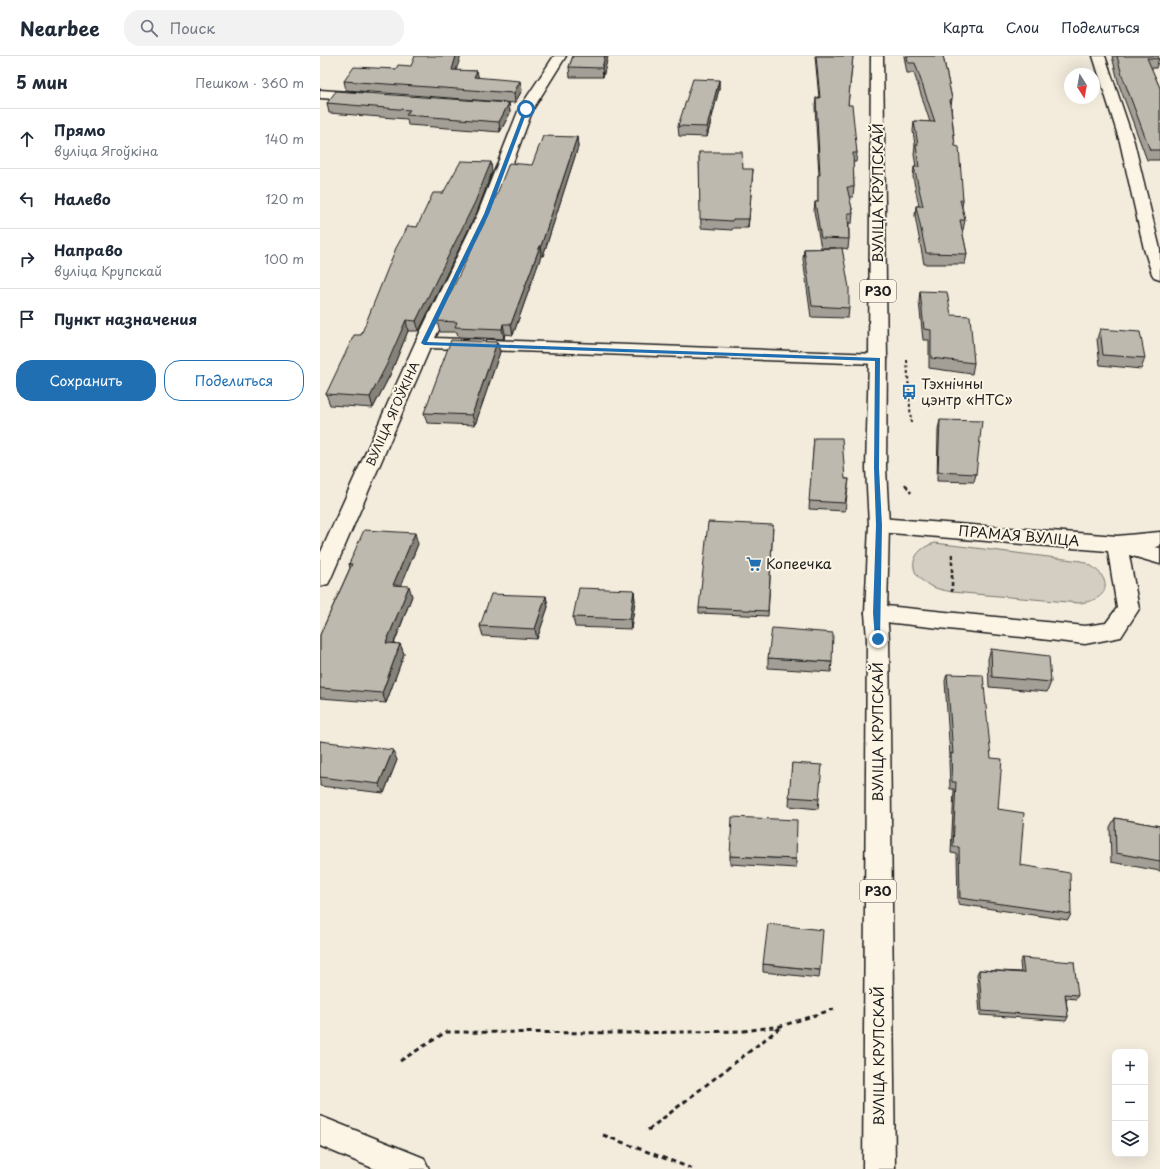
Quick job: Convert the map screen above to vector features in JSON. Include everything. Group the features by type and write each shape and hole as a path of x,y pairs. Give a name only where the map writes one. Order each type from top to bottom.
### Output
{"street":[{"name":"ВУЛІЦА ЯГОЎКІНА","path":"320,578 424,343 486,214 518,108 560,56"},
{"name":"ВУЛІЦА КРУПСКАЙ","path":"877,56 878,359 876,468 879,525 876,613 878,639 879,1169"},
{"path":"1098,56 1127,142 1152,249 1160,274"},
{"path":"320,94 376,98"},
{"path":"424,343 878,359"},
{"name":"ПРАМАЯ ВУЛІЦА","path":"879,525 1117,544 1160,539"},
{"path":"876,613 1085,635 1113,631 1128,609 1117,544 1160,556"},
{"path":"320,1131 413,1169"}],"path":[{"path":"907,360 911,423"},
{"path":"904,483 911,493"},
{"path":"952,552 952,592"},
{"path":"400,1061 446,1032 744,1032 781,1026 834,1009"},
{"path":"648,1130 781,1026"},
{"path":"603,1135 682,1167 693,1169"}],"shaded area":[{"path":"935,543 1081,561 1099,572 1105,585 1104,591 1099,597 1091,601 1079,603 952,592 939,589 930,586 920,579 914,567 914,561 921,550"}],"building":[{"path":"415,56 456,56 452,70 477,71 474,77 520,81 514,93 344,81 354,67 396,69 398,65 411,66"},
{"path":"573,56 605,56 602,68 569,67"},
{"path":"816,56 853,56 848,105 852,105 857,153 853,153 854,187 847,187 853,213 848,213 849,239 821,238 815,202 818,202 818,175 820,175 816,98 820,98"},
{"path":"907,56 943,56 952,99 950,100 955,146 959,147 963,200 960,200 965,220 960,220 967,254 926,253 916,206 923,206 914,167 919,167 916,145 918,145 914,121 935,122 915,63 908,63"},
{"path":"1117,56 1158,56 1159,59 1147,58 1160,88 1160,150 1150,150 1122,75"},
{"path":"693,79 719,80 707,127 678,126"},
{"path":"336,91 509,103 499,122 406,115 410,110 327,103"},
{"path":"543,136 577,137 541,246 511,324 503,324 502,329 455,327 457,322 437,321 493,204 509,163 532,165"},
{"path":"699,152 742,152 743,169 753,169 749,219 733,219 732,221 700,219"},
{"path":"461,161 491,162 475,202 416,321 406,320 387,364 370,397 326,394 354,335 361,335 396,248 408,226 417,227 433,193 443,193"},
{"path":"842,248 849,288 849,308 812,306 804,249"},
{"path":"920,291 947,292 951,315 970,316 974,363 931,358 931,330 924,329"},
{"path":"1100,329 1140,332 1145,358 1103,355"},
{"path":"451,340 497,342 472,415 424,413"},
{"path":"940,420 982,421 976,474 938,472"},
{"path":"814,438 842,438 845,479 849,479 845,503 809,501"},
{"path":"708,522 773,525 768,611 699,608"},
{"path":"364,530 415,533 393,585 409,586 386,643 400,644 382,693 320,688 320,635 352,564 349,564"},
{"path":"579,588 634,590 630,619 573,617"},
{"path":"491,594 546,596 535,629 480,626"},
{"path":"772,628 833,633 832,662 768,658"},
{"path":"991,649 1049,656 1051,682 992,677"},
{"path":"947,674 983,675 991,758 1002,759 998,809 1024,813 1020,865 1070,873 1071,914 960,898 959,847 953,847 956,782 952,782 951,753 953,754"},
{"path":"320,741 393,750 379,784 320,777"},
{"path":"792,763 822,765 819,799 789,797"},
{"path":"732,817 797,820 796,859 730,856"},
{"path":"1115,818 1160,826 1160,861 1116,853"},
{"path":"768,924 823,930 820,970 763,964"},
{"path":"1022,958 1074,962 1078,995 1065,994 1068,1017 982,1011 979,970 1024,973"}],"place":[{"name":"Тэхнічны цэнтр «НТС»","path":"909,392"},
{"name":"Копеечка","path":"754,564"}],"route":[{"path":"526,109 486,214 424,343 878,359 876,468 879,525 876,613 878,639"}]}
